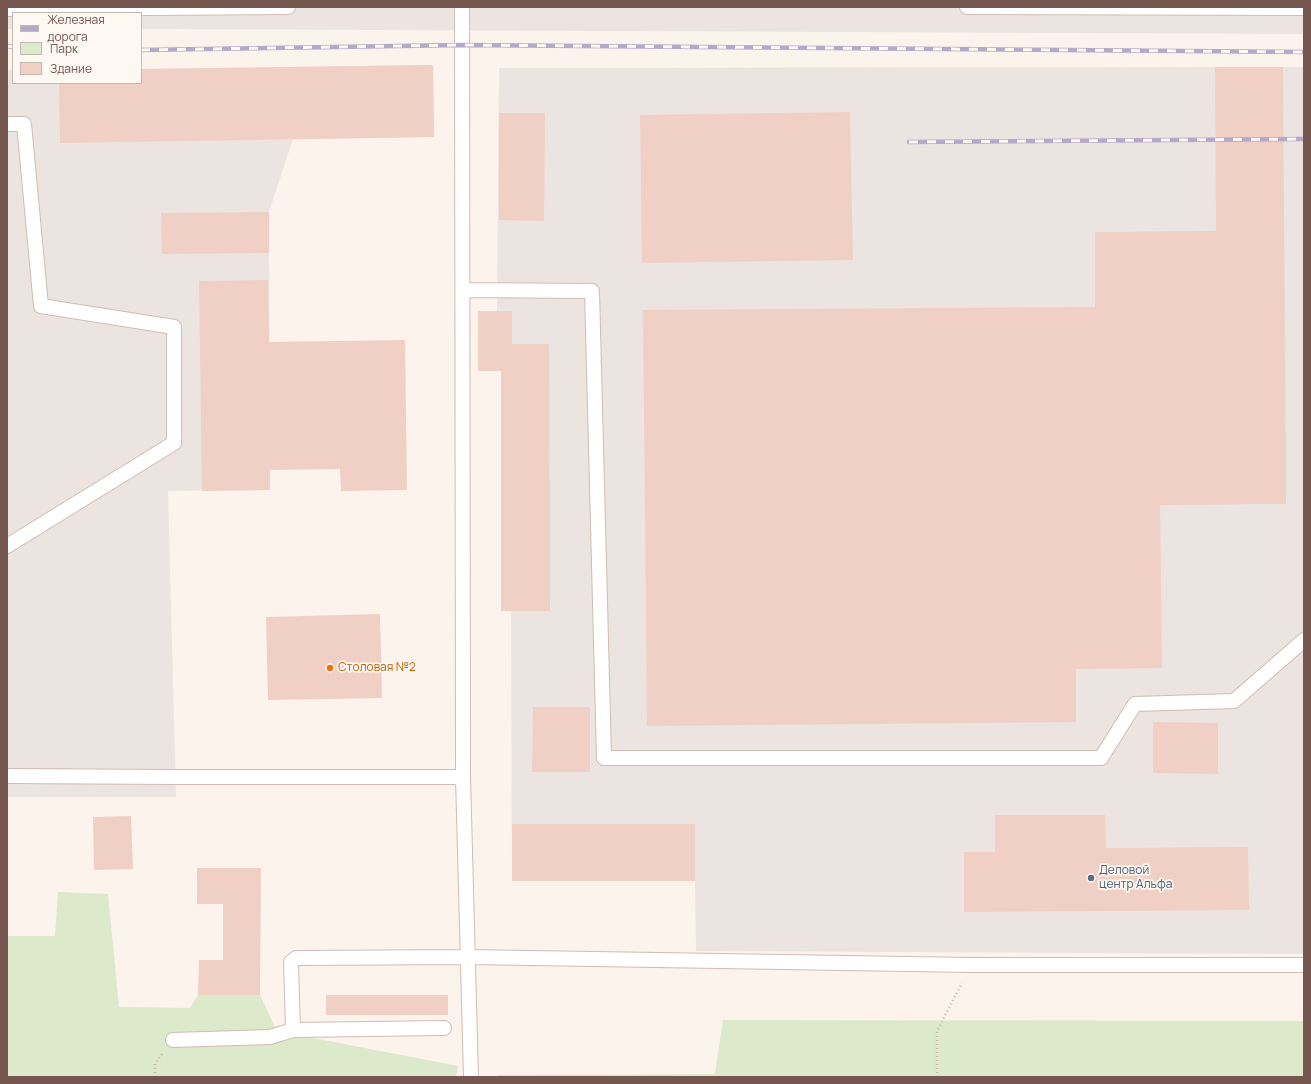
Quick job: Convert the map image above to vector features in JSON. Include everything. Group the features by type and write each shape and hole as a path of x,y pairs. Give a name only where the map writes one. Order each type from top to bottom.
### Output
{"lane":[{"path":"7,9 288,7"},
{"path":"462,7 463,777 471,1077"},
{"path":"967,7 1304,8"},
{"path":"7,124 24,124 40,306 174,327 174,443 7,546"},
{"path":"463,290 592,291 604,758 1101,758 1135,704 1234,701 1304,640"},
{"path":"7,776 463,777"},
{"path":"293,1030 291,962 296,958 468,957 971,965 1304,965"},
{"path":"173,1040 270,1037 293,1030 444,1028"}],"path":[{"path":"937,1077 937,1031 971,965"},
{"path":"155,1064 155,1077"}],"shaded area":[{"path":"7,7 1304,7 1304,34 142,29 142,12 12,12 12,29 7,29"},
{"path":"433,65 434,137 293,139 269,212 270,490 168,491 176,797 7,797 7,70 12,70 12,84 142,84 142,69"},
{"path":"1304,67 1304,954 696,951 695,881 512,881 511,611 501,611 501,371 478,371 478,311 497,311 499,68"}],"green space":[{"path":"58,892 108,894 119,1007 190,1008 198,995 260,995 277,1031 458,1066 456,1077 7,1077 7,936 55,936"},
{"path":"723,1020 1304,1021 1304,1077 497,1077 497,1075 715,1074"}],"building":[{"path":"433,65 434,137 60,143 59,84 142,84 142,69"},
{"path":"1215,67 1283,67 1286,504 1160,505 1162,668 1076,669 1076,722 647,726 643,310 1095,307 1095,232 1216,231"},
{"path":"850,112 853,260 642,263 640,115"},
{"path":"499,113 545,113 544,221 499,220"},
{"path":"269,212 269,253 162,254 161,213"},
{"path":"268,280 269,342 405,340 407,490 341,491 340,469 270,470 270,490 202,491 199,281"},
{"path":"478,311 512,311 512,344 549,344 550,611 501,611 501,371 478,371"},
{"path":"380,614 382,698 268,700 266,617"},
{"path":"533,707 590,707 590,772 532,772"},
{"path":"1153,722 1218,723 1218,774 1153,773"},
{"path":"995,815 1105,815 1106,848 1248,847 1249,910 964,912 964,852 995,852"},
{"path":"131,816 133,869 94,870 93,817"},
{"path":"512,824 695,824 695,881 512,881"},
{"path":"197,868 261,868 260,995 198,995 199,960 223,960 223,904 197,904"},
{"path":"326,995 448,995 448,1015 326,1015"}],"railway":[{"path":"142,50 463,45 1304,52"},
{"path":"7,46 12,47"},
{"path":"909,142 1304,139"}],"place":[{"name":"Столовая №2","path":"330,668"},
{"name":"Деловой центр Альфа","path":"1091,878"}]}
